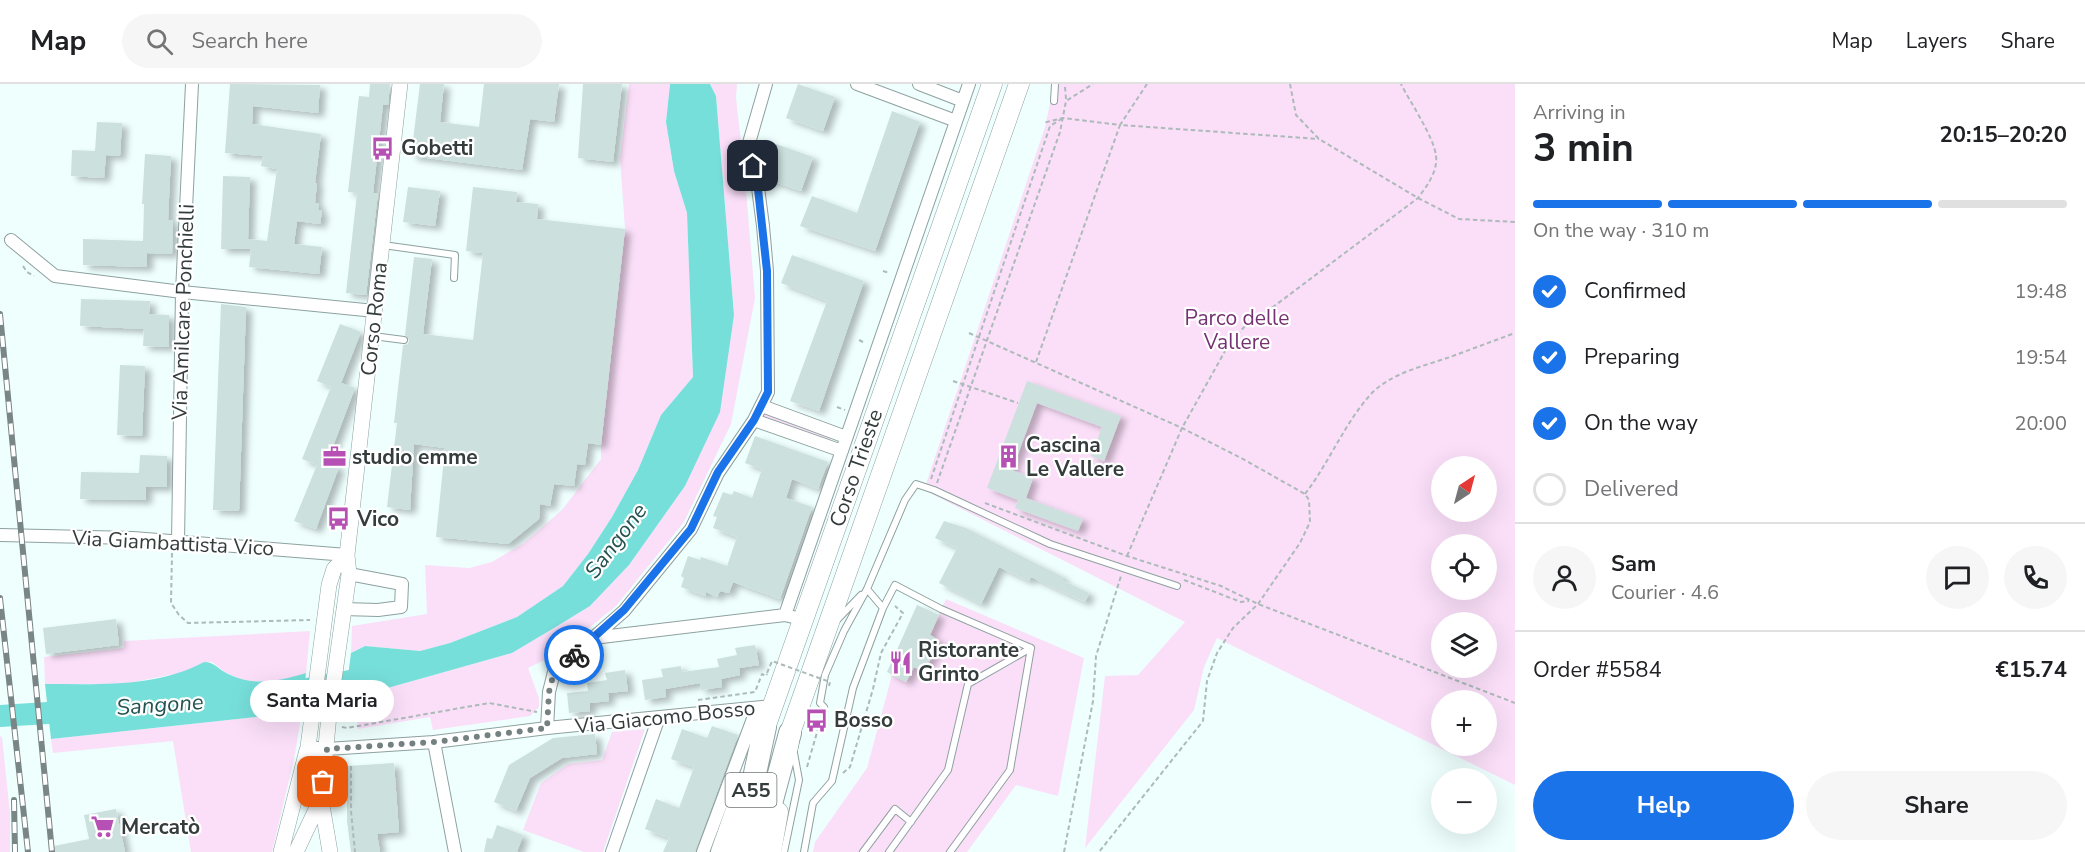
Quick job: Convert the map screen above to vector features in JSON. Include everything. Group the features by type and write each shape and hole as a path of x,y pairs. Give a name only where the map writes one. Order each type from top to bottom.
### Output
{"highway":[{"name":"A55","path":"738,852 765,714"},
{"name":"A55","path":"758,852 790,733"}],"main road":[{"name":"Corso Trieste","path":"721,852 794,618 992,84"},
{"name":"Corso Trieste","path":"771,852 790,733 1018,84"}],"street":[{"name":"Via Amilcare Ponchielli","path":"178,541 182,292 192,84"},
{"name":"Corso Roma","path":"321,799 327,749 334,719 348,574 347,555 400,84"},
{"path":"547,728 549,692 554,672 624,610 691,529 718,472 754,420 768,392 767,271 757,180 749,152 749,143 766,84"},
{"path":"857,84 956,121"},
{"path":"919,84 963,100"},
{"name":"Corso Trieste","path":"794,618 846,437 969,84"},
{"path":"11,240 55,276 182,292 375,311"},
{"path":"762,406 846,437"},
{"path":"754,420 842,451"},
{"name":"Via Giambattista Vico","path":"0,535 178,541 347,555"},
{"name":"Corso Roma","path":"330,852 321,799 308,747 322,634 334,569 347,555"},
{"path":"344,609 378,610 401,607 402,584 348,574"},
{"path":"593,638 794,618"},
{"path":"313,706 318,740 327,749"},
{"path":"703,852 765,714"},
{"name":"Via Giacomo Bosso","path":"308,747 327,749 434,742 659,717 765,714"},
{"path":"612,852 659,717"},
{"path":"434,742 455,852"},
{"path":"281,852 308,747"},
{"path":"296,852 321,799"}],"lane":[{"path":"1054,101 1055,84"},
{"path":"382,245 455,255 454,278"},
{"path":"373,336 404,340"},
{"path":"824,707 820,703 825,675 844,631 867,589 905,500 916,484 1050,544 1177,586"},
{"path":"804,852 813,803 831,782 853,688 883,608 895,585 942,609 1031,648"},
{"path":"825,634 867,589"},
{"path":"867,589 883,608"},
{"path":"889,852 948,770 968,684 1031,648"},
{"path":"950,852 1010,770 1031,648"},
{"path":"784,852 799,780 790,733"},
{"path":"863,852 895,809 911,822"}],"path":[{"path":"931,489 987,340 1060,132 1066,101 1065,84"},
{"path":"1066,101 1093,84"},
{"path":"1036,362 1120,125 1147,84"},
{"path":"1290,84 1296,115 1319,139 1418,198 1459,219 1515,222"},
{"path":"1064,852 1093,701 1096,656 1127,556 1182,428 1229,344 1245,326 1273,308 1418,198 1434,172 1436,156 1431,140 1401,84"},
{"path":"931,489 962,384 1050,126 1063,118"},
{"path":"1043,123 1063,118 1120,125 1319,139"},
{"path":"20,264 36,277"},
{"path":"883,271 889,273"},
{"path":"969,333 1182,428 1305,494 1309,500 1310,522 1300,543 1258,604 1233,628 1217,653 1207,681 1203,721 1099,852"},
{"path":"1305,494 1354,417 1385,382 1515,333"},
{"path":"859,340 865,343"},
{"path":"953,381 1018,403"},
{"path":"837,407 845,410"},
{"path":"983,502 1127,556 1221,586 1258,604 1515,703"},
{"path":"165,551 172,552 171,603 178,615 188,623 307,620"},
{"path":"831,782 850,767 881,653 903,613 895,606"},
{"path":"762,674 766,676 772,661 830,682 829,686"},
{"path":"334,719 346,728 489,703 535,711"},
{"path":"351,766 351,811 355,852"}],"green space":[{"path":"629,84 670,84 666,122 674,171 687,213 693,377 661,415 638,470 612,517 588,554 563,586 517,617 450,643 420,651 365,646 351,653 352,626 427,614 425,565 469,568 492,562 524,543 562,510 601,459 625,229 620,158"},
{"path":"710,84 737,84 736,98 755,298 731,424 684,522 616,606 557,654 528,668 539,698 539,707 530,716 433,730 430,717 358,729 357,717 345,718 345,700 512,653 590,606 629,565 685,486 734,315 716,96"},
{"name":"Parco delle Vallere","path":"1054,84 1515,84 1515,785 1497,776 1497,768 1481,768 1456,756 1497,756 1497,690 1431,690 1431,744 1217,638 1204,667 1194,710 1085,848 1105,676 1138,675 1185,622 924,490 1045,127"},
{"path":"765,412 831,436 830,440 762,418"},
{"path":"946,599 1084,658 1058,796 1016,785 967,852 813,852 815,842 867,768 892,675 906,682 914,667 924,671 940,641 930,635"},
{"path":"310,631 306,673 281,681 248,682 226,673 212,662 204,662 185,672 124,684 45,684 44,657 124,648 124,641"},
{"path":"302,712 294,759 272,852 191,852 173,741 53,753 51,739"},
{"path":"645,729 603,852 584,852 523,830 541,783 568,764 602,760 612,732"},
{"path":"0,736 2,737 10,813 10,852 0,852"}],"water":[{"path":"670,84 710,84 716,96 734,315 720,412 685,486 629,565 590,606 512,653 345,700 351,653 365,646 420,651 450,643 517,617 563,586 588,554 612,517 638,470 661,415 693,377 687,213 674,171 666,122"},
{"path":"204,662 211,663 238,678 257,682 306,673 302,712 51,739 45,684 126,683 166,676"}],"building":[{"path":"230,84 320,85 318,113 253,106 252,124 321,134 315,183 317,183 315,203 319,203 318,210 322,211 320,224 297,221 294,244 322,247 319,274 249,267 251,249 221,249 223,176 250,177 248,239 267,241 277,169 261,166 263,156 225,153"},
{"path":"370,84 390,84 388,105 383,105 373,193 378,193 366,295 346,293 357,193 348,192 359,96 369,97"},
{"path":"420,84 444,84 440,122 479,127 484,84 559,84 554,122 530,119 522,170 411,156"},
{"path":"583,84 622,84 613,162 578,158"},
{"path":"798,84 835,97 823,131 786,118"},
{"path":"892,111 920,122 875,251 800,226 812,196 857,213"},
{"path":"97,122 122,123 120,156 106,155 104,178 71,176 72,150 95,151"},
{"path":"776,144 813,157 801,191 765,179 764,176"},
{"path":"145,154 171,156 168,220 173,220 172,254 147,253 147,267 83,265 83,239 143,241 144,204 142,204"},
{"path":"408,187 440,191 435,226 403,222"},
{"path":"473,187 517,192 516,202 538,204 537,219 625,229 601,445 588,443 585,465 577,464 574,486 554,484 550,506 540,504 539,519 508,544 436,537 445,448 414,444 410,510 387,507 403,345 408,344 409,340 405,335 414,257 432,259 423,334 473,340 483,253 466,251"},
{"path":"792,255 864,281 819,411 790,401 827,301 781,283"},
{"path":"81,299 150,301 149,314 169,315 169,347 143,346 144,329 80,326"},
{"path":"221,304 246,307 239,511 213,510"},
{"path":"340,324 361,332 341,383 355,388 327,462 339,467 316,529 294,521 317,465 302,459 331,387 317,381"},
{"path":"120,365 145,366 142,436 117,435"},
{"name":"Cascina Le Vallere","path":"1027,381 1121,416 1104,461 1091,456 1102,427 1037,403 1012,470 1033,478 1026,498 1083,519 1078,531 1015,508 1018,500 987,488"},
{"path":"755,436 828,462 818,489 792,479 786,498 812,507 780,599 733,582 729,593 720,591 717,597 706,592 705,596 681,587 684,578 681,576 688,556 700,560 701,557 727,566 737,537 713,528 717,517 713,516 723,492 732,495 734,491 752,498 762,469 745,463"},
{"path":"140,455 167,456 167,487 146,487 146,500 80,499 81,472 139,473"},
{"path":"944,521 966,528 1063,577 1062,580 1089,593 1085,602 1031,577 1029,581 999,567 981,604 939,583 957,548 935,538"},
{"path":"917,605 939,615 930,635 940,641 924,672 914,667 906,682 887,672"},
{"path":"116,619 119,645 46,654 43,628"},
{"path":"755,645 759,665 739,668 740,675 721,679 722,687 701,690 700,683 665,689 666,697 645,700 642,680 663,677 661,669 681,666 682,672 719,667 717,659 737,655 735,648"},
{"path":"625,670 628,691 608,693 609,701 590,703 590,711 569,713 567,693 588,691 587,683 607,680 605,673"},
{"path":"712,726 738,735 695,852 663,852 669,838 645,829 656,799 679,808 694,767 671,759 682,729 707,738"},
{"path":"595,734 597,754 562,758 530,778 516,811 494,802 509,765 553,738"},
{"path":"394,763 399,832 377,834 380,852 351,852 347,821 347,766"},
{"name":"Mercatò","path":"116,809 125,852 50,852 49,847 89,839 84,815"},
{"path":"497,825 523,835 517,852 484,852 487,838 492,839"}],"waterway":[{"name":"Sangone","path":"274,695 377,676"},
{"name":"Sangone","path":"0,716 79,711"}],"railway":[{"path":"0,314 52,852"},
{"path":"0,598 28,852"},
{"path":"14,800 15,852"}],"way so far":[{"path":"323,782 327,749 434,742 547,728 549,692 554,672 574,655"}],"place":[{"name":"Gobetti","path":"383,148"},
{"name":"studio emme","path":"334,457"},
{"name":"Cascina Le Vallere","path":"1008,457"},
{"name":"Vico","path":"339,519"},
{"name":"Ristorante Grinto","path":"900,662"},
{"name":"Bosso","path":"816,720"},
{"name":"Santa Maria","path":"323,782"},
{"name":"Mercatò","path":"103,827"}],"route":[{"path":"574,655 624,610 691,529 718,472 754,420 768,392 767,271 757,180 753,166"}]}
